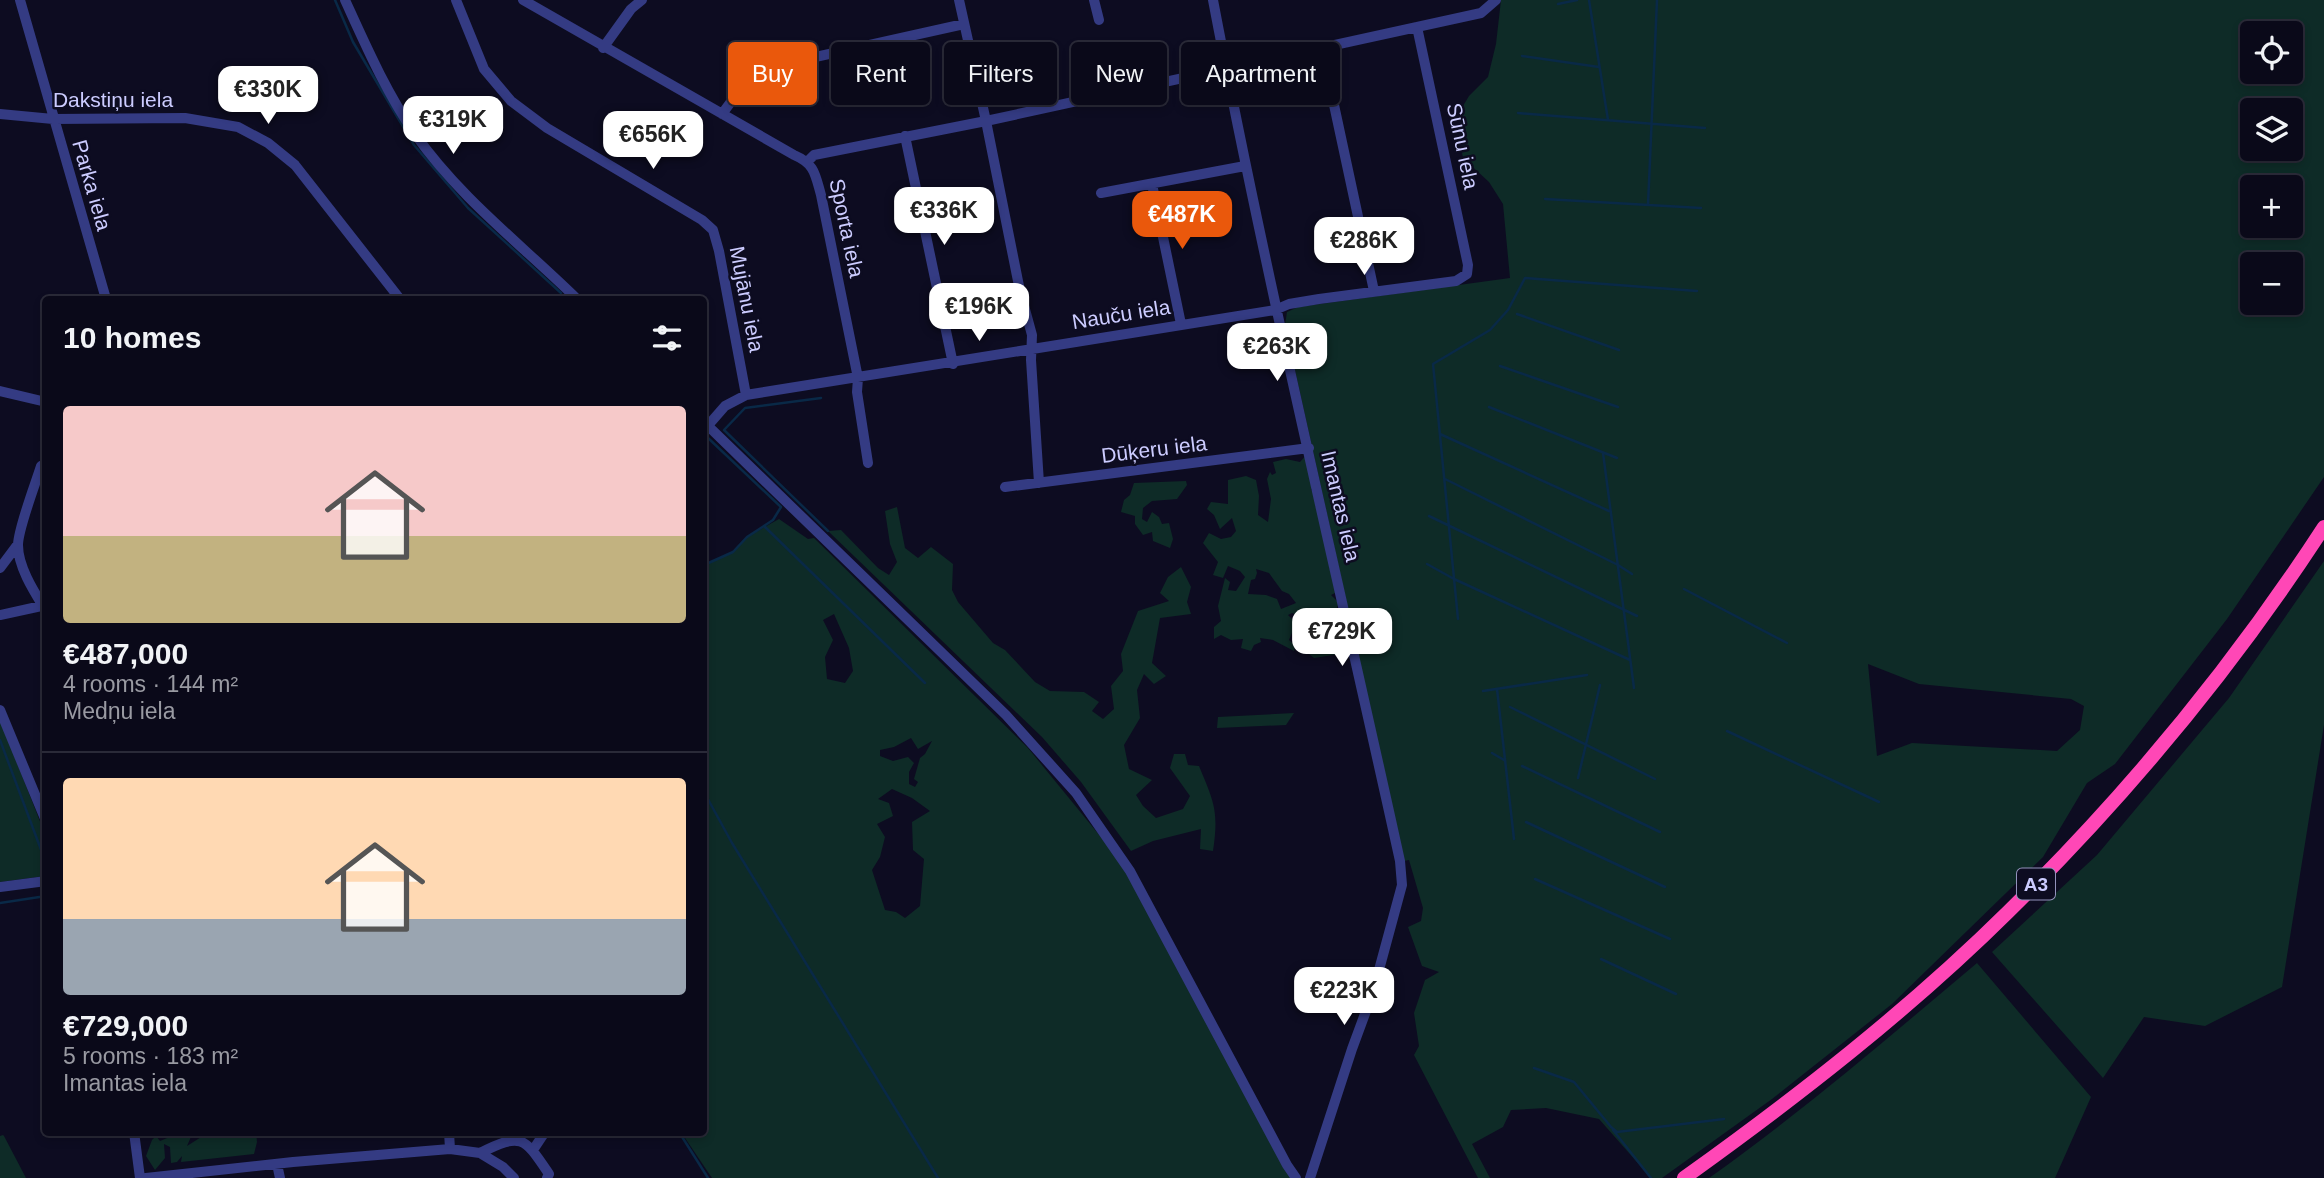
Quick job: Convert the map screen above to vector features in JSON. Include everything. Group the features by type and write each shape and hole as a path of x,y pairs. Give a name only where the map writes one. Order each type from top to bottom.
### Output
{"highway":[{"name":"A3","path":"1685,1178 1892,1017 2008,913 2099,818 2173,734 2272,603 2324,527"}],"street":[{"name":"Parka iela","path":"20,0 52,119 105,296"},
{"path":"345,0 382,81 416,135 455,182 570,296"},
{"name":"Mujānu iela","path":"456,0 484,69 511,101 547,128 702,220 713,230 746,395"},
{"name":"Sporta iela","path":"523,0 603,48 808,161 815,172 821,195 858,378 857,392 868,463"},
{"path":"603,48 631,9 642,0"},
{"path":"959,0 1020,291 1032,335 1039,483"},
{"path":"1094,0 1099,20"},
{"name":"Imantas iela","path":"1213,0 1221,42"},
{"path":"1340,45 1481,13 1494,3"},
{"path":"722,114 750,76 761,69 964,24"},
{"name":"Sūnu iela","path":"1417,27 1468,265 1466,274"},
{"path":"808,161 814,155 986,121 1181,77"},
{"name":"Imantas iela","path":"1233,105 1275,310 1309,448 1400,861 1402,885 1373,992 1310,1178"},
{"path":"1334,105 1374,291"},
{"name":"Dakstiņu iela","path":"0,114 52,119 185,118 238,127 268,143 295,165 398,296"},
{"path":"905,136 954,364"},
{"path":"1101,193 1245,166"},
{"path":"1152,184 1181,324"},
{"name":"Nauču iela","path":"707,423 725,406 746,395 954,364 1031,348 1275,310 1289,304 1456,281 1466,274"},
{"path":"0,391 42,401"},
{"path":"707,429 1006,715 1076,793 1130,871 1296,1178"},
{"name":"Dūķeru iela","path":"1005,487 1309,448"},
{"path":"0,568 18,544 42,465"},
{"path":"18,544 21,560 42,603"},
{"path":"0,615 42,606"},
{"path":"0,710 42,811"},
{"path":"0,887 42,882"},
{"path":"135,1136 140,1178"},
{"path":"449,1136 450,1149"},
{"path":"480,1153 515,1136 530,1145 548,1174 547,1178"},
{"path":"533,1150 542,1136"},
{"path":"146,1178 450,1149 480,1153 503,1167 514,1178"},
{"path":"277,1164 280,1178"}],"green space":[{"path":"1501,0 2324,0 2324,477 2227,619 2115,764 2087,783 2043,857 1892,1004 1772,1099 1662,1178 1651,1178 1599,1119 1546,1108 1511,1110 1503,1127 1472,1144 1490,1178 1478,1178 1414,1055 1419,1046 1414,1013 1425,980 1439,972 1422,966 1408,927 1421,921 1423,908 1409,860 1404,861 1285,325 1287,312 1298,307 1510,278 1503,204 1489,182 1463,158 1458,131 1463,106 1488,77 1496,44","holes":["1868,664 1919,684 2071,699 2084,706 2080,730 2057,751 1912,743 1877,756"]},
{"path":"1307,454 1314,482 1311,490 1318,494 1315,506 1321,511 1331,561 1329,568 1333,573 1337,592 1331,595 1339,603 1336,610 1344,617 1336,635 1349,640 1350,645 1346,653 1314,658 1300,647 1309,628 1306,618 1292,613 1288,615 1296,623 1289,640 1295,645 1294,651 1273,640 1260,638 1261,642 1254,645 1251,651 1241,648 1243,639 1231,640 1221,635 1214,639 1214,627 1221,621 1218,606 1225,578 1230,582 1228,590 1236,591 1245,577 1240,571 1228,566 1223,578 1213,575 1218,562 1203,543 1209,533 1221,539 1231,537 1236,531 1232,518 1220,529 1214,515 1207,509 1211,502 1228,504 1228,480 1246,476 1256,480 1258,515 1268,522 1271,499 1267,479 1270,472 1272,475 1276,473 1273,462 1286,459 1300,462","holes":["1256,569 1269,573 1282,591 1289,594 1296,603 1281,609 1277,599 1248,594 1251,580 1255,579 1257,573"]},
{"path":"1186,481 1187,485 1177,499 1152,501 1143,508 1142,519 1147,522 1152,512 1159,517 1162,524 1169,523 1173,539 1170,548 1153,541 1152,532 1143,535 1135,524 1135,516 1121,512 1124,500 1130,495 1134,483"},
{"path":"897,507 905,548 918,558 931,547 953,564 952,590 958,602 993,643 1005,650 1035,682 1050,691 1084,692 1099,702 1092,711 1103,719 1114,709 1111,686 1123,671 1121,654 1138,611 1169,601 1160,593 1168,577 1181,567 1191,587 1187,602 1191,614 1160,618 1152,663 1166,676 1154,684 1144,674 1137,690 1140,718 1124,745 1129,769 1152,780 1136,795 1156,818 1183,809 1190,796 1170,768 1174,754 1185,754 1188,765 1199,766 1214,807 1213,851 1200,849 1201,829 1153,841 1131,851 1081,782 1042,737 828,531 841,530 878,568 889,575 897,562 890,544 885,511"},
{"path":"779,519 808,539 814,538 1028,748 1118,858 1291,1178 712,1178 684,1136 707,1136 707,564 733,552 747,537","holes":["834,614 849,648 853,671 845,683 827,679 825,657 833,640 823,620","911,738 918,749 932,741 920,758 914,779 918,782 915,787 909,784 909,772 914,763 908,757 893,761 880,756 880,750 894,747","892,789 912,798 930,811 912,822 913,850 924,859 920,906 905,918 896,912 885,910 872,870 880,857 885,837 877,824 893,816 889,803 878,799"]},
{"path":"2324,561 2324,725 2282,987 2205,1026 2144,1017 2103,1078 1992,952 2097,855 2229,698"},
{"path":"1294,713 1286,725 1217,728 1218,717"},
{"path":"0,720 42,826 42,876 0,882"},
{"path":"1977,963 2091,1097 2055,1178 1709,1178 1811,1100"},
{"path":"3,1135 26,1178 0,1178 0,1136"},
{"path":"156,1136 160,1141 172,1136 191,1136 187,1146 203,1136 256,1136 257,1142 254,1154 181,1162 182,1156 177,1162 171,1163 170,1147 164,1144 165,1158 155,1170 146,1156 152,1140"}],"waterway":[{"path":"335,0 353,42 414,145 468,208 561,293"},
{"path":"1558,4 1577,0"},
{"path":"1589,0 1608,120"},
{"path":"1648,205 1657,0"},
{"path":"1522,56 1599,67"},
{"path":"1518,113 1705,128"},
{"path":"1545,199 1701,208"},
{"path":"1458,619 1433,364 1490,330 1508,310 1525,278 1697,291"},
{"path":"1517,314 1619,350"},
{"path":"1500,366 1618,407"},
{"path":"821,398 745,408 724,430 828,531"},
{"path":"1489,407 1617,458"},
{"path":"1440,434 1609,511"},
{"path":"707,437 781,507 773,520 747,537 733,552 707,564"},
{"path":"1603,453 1634,688"},
{"path":"1445,479 1632,574"},
{"path":"1429,516 1637,616"},
{"path":"764,526 925,683"},
{"path":"1427,564 1630,660"},
{"path":"1684,589 1787,643"},
{"path":"1483,691 1587,675"},
{"path":"1578,778 1600,685"},
{"path":"1497,689 1514,839"},
{"path":"1510,707 1655,779"},
{"path":"1727,731 1879,802"},
{"path":"0,740 42,852"},
{"path":"1492,753 1504,760"},
{"path":"1522,766 1660,832"},
{"path":"707,797 732,843 938,1178"},
{"path":"1526,822 1665,887"},
{"path":"1535,879 1670,939"},
{"path":"0,903 42,897"},
{"path":"1601,959 1676,994"},
{"path":"1534,1068 1574,1082 1617,1132 1724,1119"},
{"path":"1613,1130 1651,1178"},
{"path":"682,1136 708,1178"}]}
